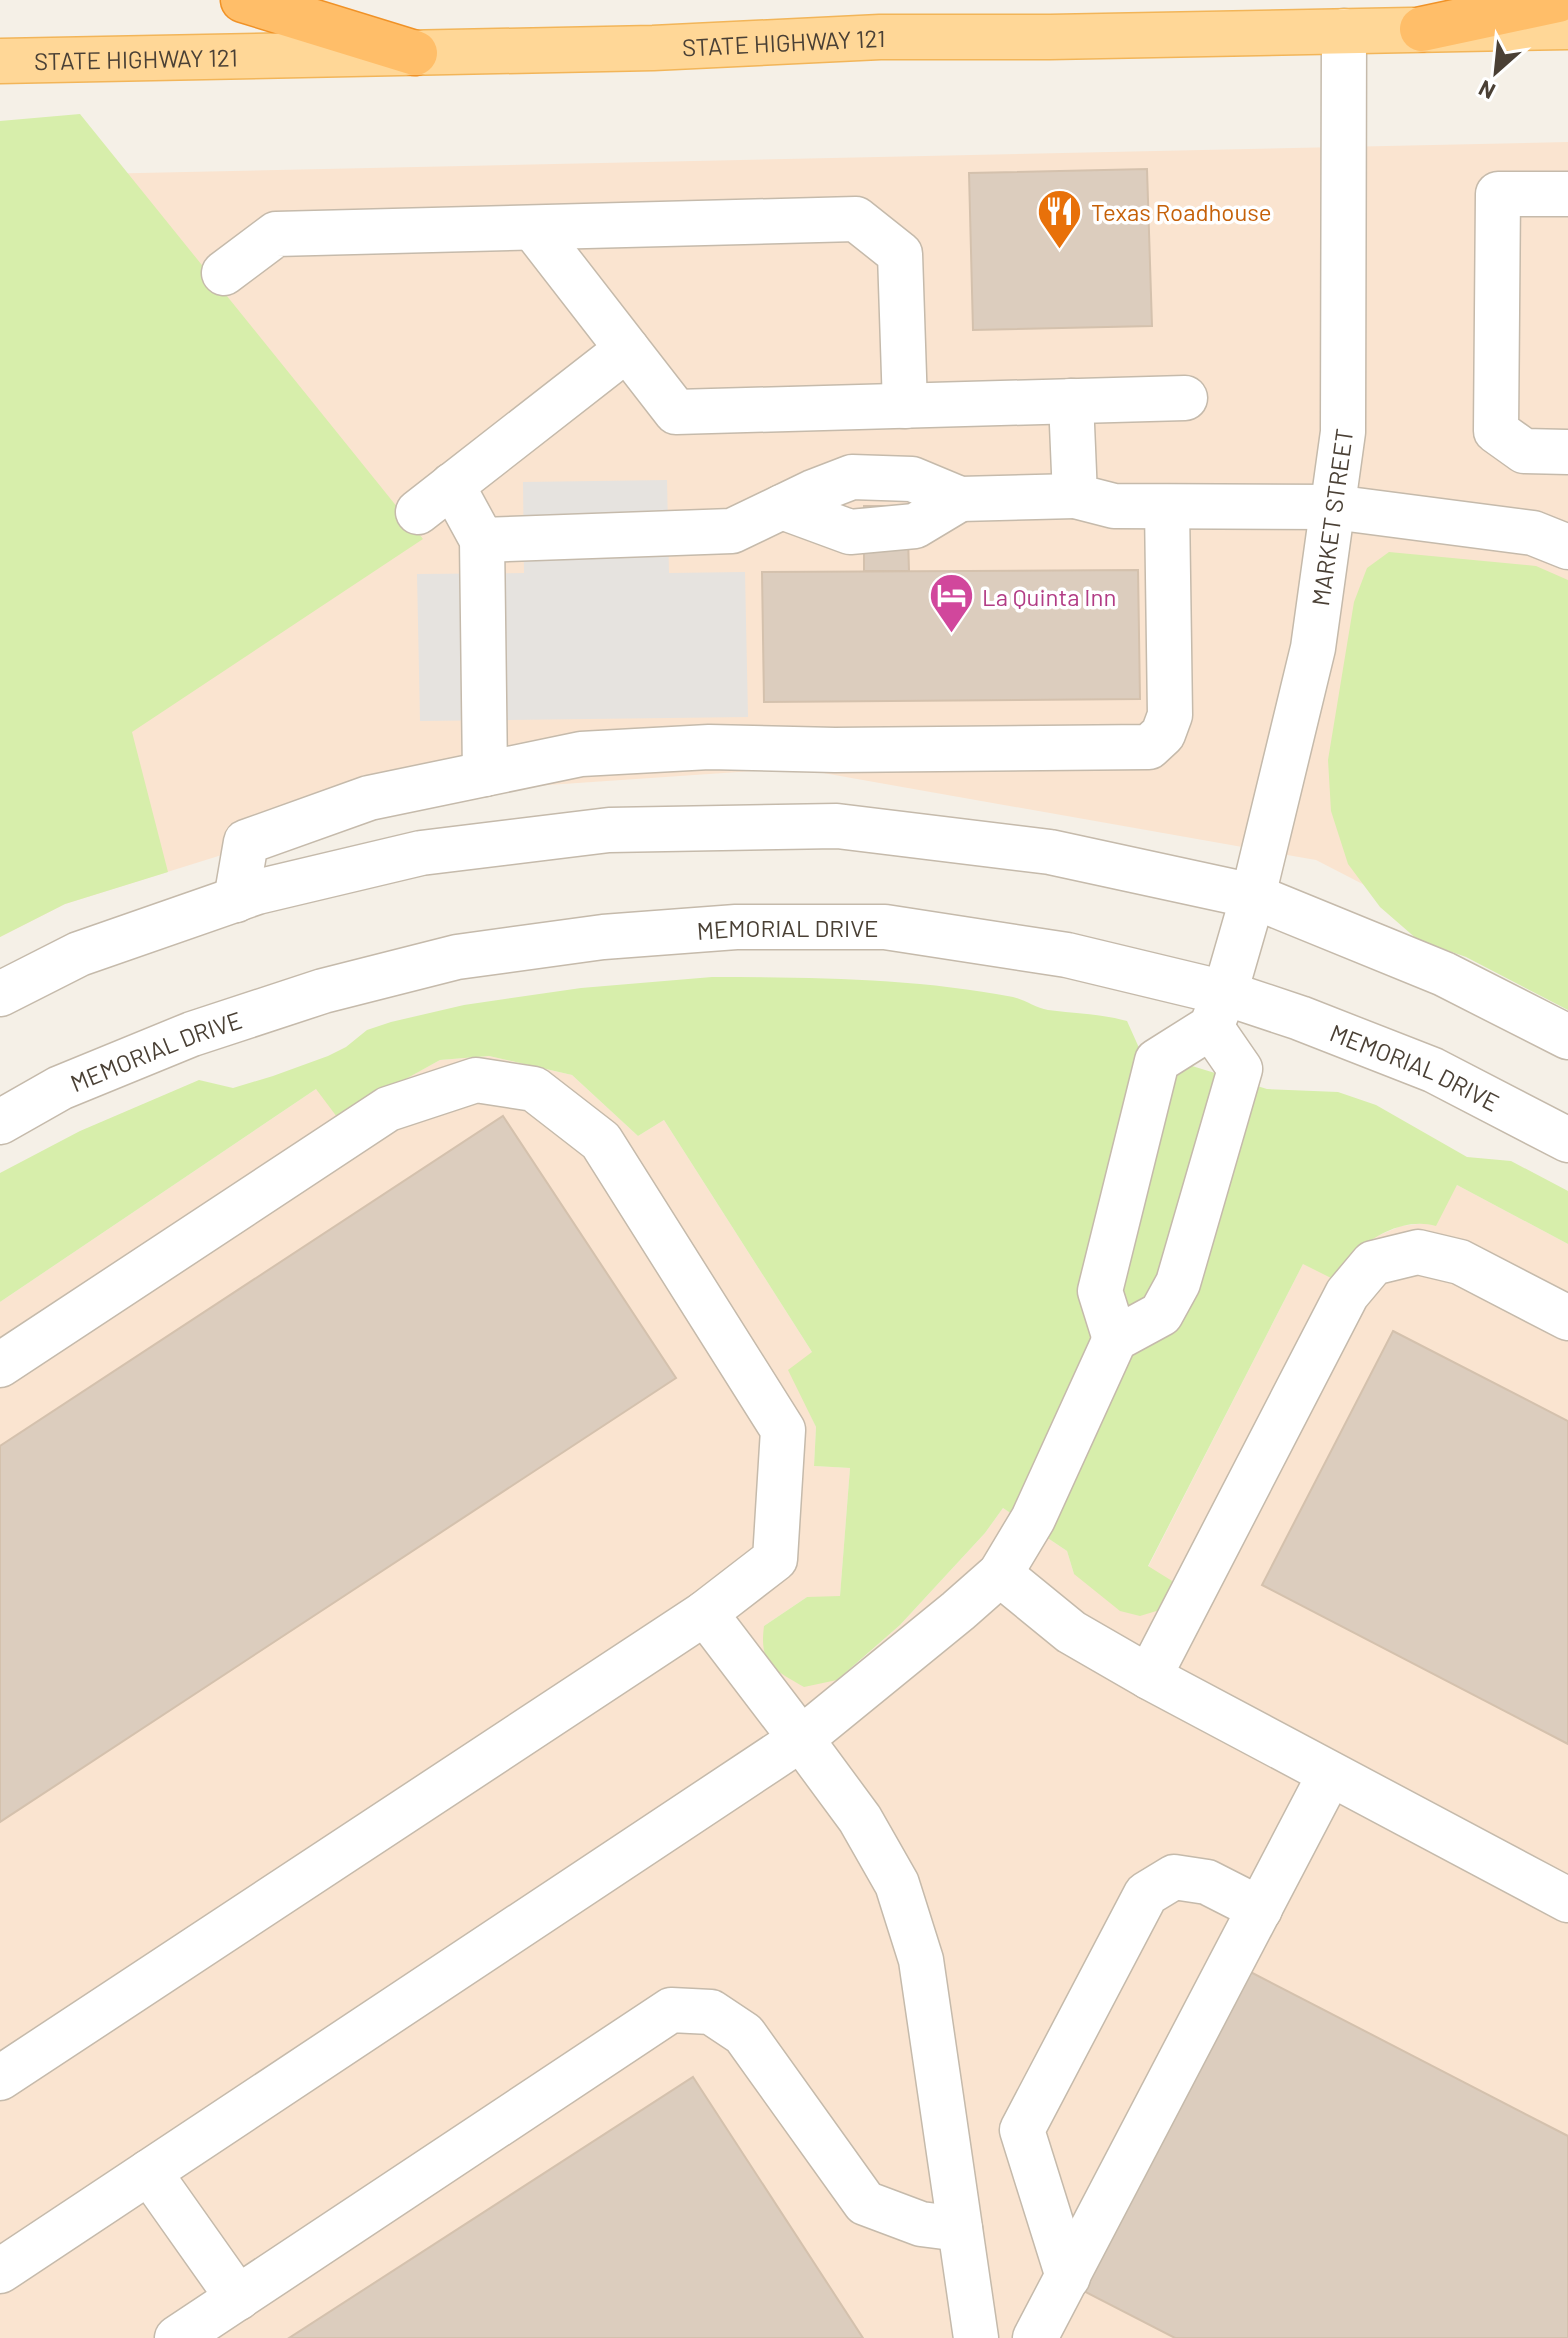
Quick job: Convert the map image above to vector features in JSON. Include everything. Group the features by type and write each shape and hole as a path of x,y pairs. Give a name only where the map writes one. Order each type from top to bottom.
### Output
{"highway":[{"path":"243,0 415,53"},
{"path":"1422,29 1558,0"}],"main road":[{"name":"STATE HIGHWAY 121","path":"0,61 653,48 880,37 1050,37 1568,27"}],"street":[{"name":"MARKET STREET","path":"1218,1010 1253,896 1313,648 1343,432 1344,31"},
{"path":"1568,194 1498,194 1496,415 1496,431 1524,451 1568,452"},
{"path":"224,273 276,234 856,219 900,254 905,406"},
{"path":"534,229 676,412 1185,398"},
{"path":"418,512 627,349"},
{"path":"1071,401 1075,496"},
{"path":"482,540 732,531 852,477 912,479 960,499 1075,496 1114,506 1333,507 1533,533 1568,547"},
{"path":"452,485 482,540 485,774"},
{"path":"236,900 246,842 369,798 581,754 709,747 835,750 1149,747 1163,734 1170,715 1167,507"},
{"path":"0,994 79,954 257,892 421,853 609,830 837,826 1050,852 1253,896 1444,974 1568,1037"},
{"name":"MEMORIAL DRIVE","path":"0,1122 60,1088 192,1034 323,991 457,957 603,937 736,927 885,927 1067,955 1218,1010 1300,1018 1433,1070 1568,1140"},
{"path":"0,2271 801,1739 1000,1574 1033,1519 1115,1339 1161,1314 1178,1283 1240,1069 1218,1010 1157,1061 1100,1291 1115,1339"},
{"path":"0,1365 388,1109 476,1080 534,1089 601,1141 783,1430 775,1559 705,1613 0,2078"},
{"path":"1149,1677 1347,1294 1373,1263 1418,1252 1460,1262 1568,1318"},
{"path":"1000,1574 1071,1632 1149,1677 1568,1900"},
{"path":"705,1613 860,1819 897,1884 921,1960 976,2338"},
{"path":"1035,2338 1330,1774"},
{"path":"1068,2277 1022,2130 1029,2116 1146,1894 1174,1877 1207,1882 1260,1909"},
{"path":"177,2338 671,2010 711,2012 744,2034 865,2203 921,2224 960,2229"},
{"path":"149,2172 238,2298"}],"shaded area":[{"path":"1568,142 1568,990 1316,860 795,768 417,794 65,904 0,937 0,176"},
{"path":"667,480 669,573 745,572 748,717 420,721 417,574 524,573 523,482"},
{"path":"489,1056 572,1075 638,1136 664,1120 812,1352 809,1412 816,1427 814,1466 850,1468 840,1597 807,1597 764,1626 838,1680 900,1625 985,1533 1003,1508 1067,1551 1074,1574 1148,1567 1303,1264 1353,1254 1375,1237 1401,1226 1426,1223 1457,1185 1568,1244 1568,2338 0,2338 0,1302 316,1089 383,1091 440,1060"}],"green space":[{"path":"80,114 423,539 132,732 168,872 65,904 0,937 0,121"},
{"path":"1389,552 1536,566 1568,580 1568,1010 1466,957 1418,940 1380,907 1348,864 1331,811 1328,760 1354,602 1367,568"},
{"path":"712,977 825,978 939,986 1013,997 1048,1010 1127,1021 1140,1050 1267,1089 1338,1092 1376,1105 1467,1157 1511,1161 1568,1191 1568,1244 1457,1185 1436,1226 1415,1224 1383,1233 1356,1252 1331,1278 1303,1264 1148,1566 1177,1584 1163,1609 1140,1616 1120,1611 1074,1574 1067,1551 1003,1508 985,1533 900,1625 837,1680 804,1687 770,1664 763,1639 764,1626 807,1597 840,1596 850,1468 814,1466 816,1427 788,1370 812,1352 664,1120 638,1136 572,1075 489,1056 440,1060 337,1117 316,1089 0,1302 0,1173 80,1131 199,1080 233,1088 273,1076 328,1056 346,1047 367,1030 391,1022 464,1005 581,988"}],"building":[{"name":"Texas Roadhouse","path":"1147,169 1152,326 973,330 969,173"},
{"path":"864,506 907,506 909,571 864,571"},
{"name":"La Quinta Inn","path":"1138,570 1140,699 764,702 762,572"},
{"path":"503,1116 676,1378 0,1822 0,1446"},
{"path":"1393,1331 1568,1421 1568,1744 1262,1585"},
{"path":"1237,1965 1568,2136 1568,2338 1175,2338 1072,2285"},
{"path":"693,2077 863,2338 289,2338"}],"place":[{"name":"Texas Roadhouse","path":"1060,250"},
{"name":"La Quinta Inn","path":"951,635"}]}
